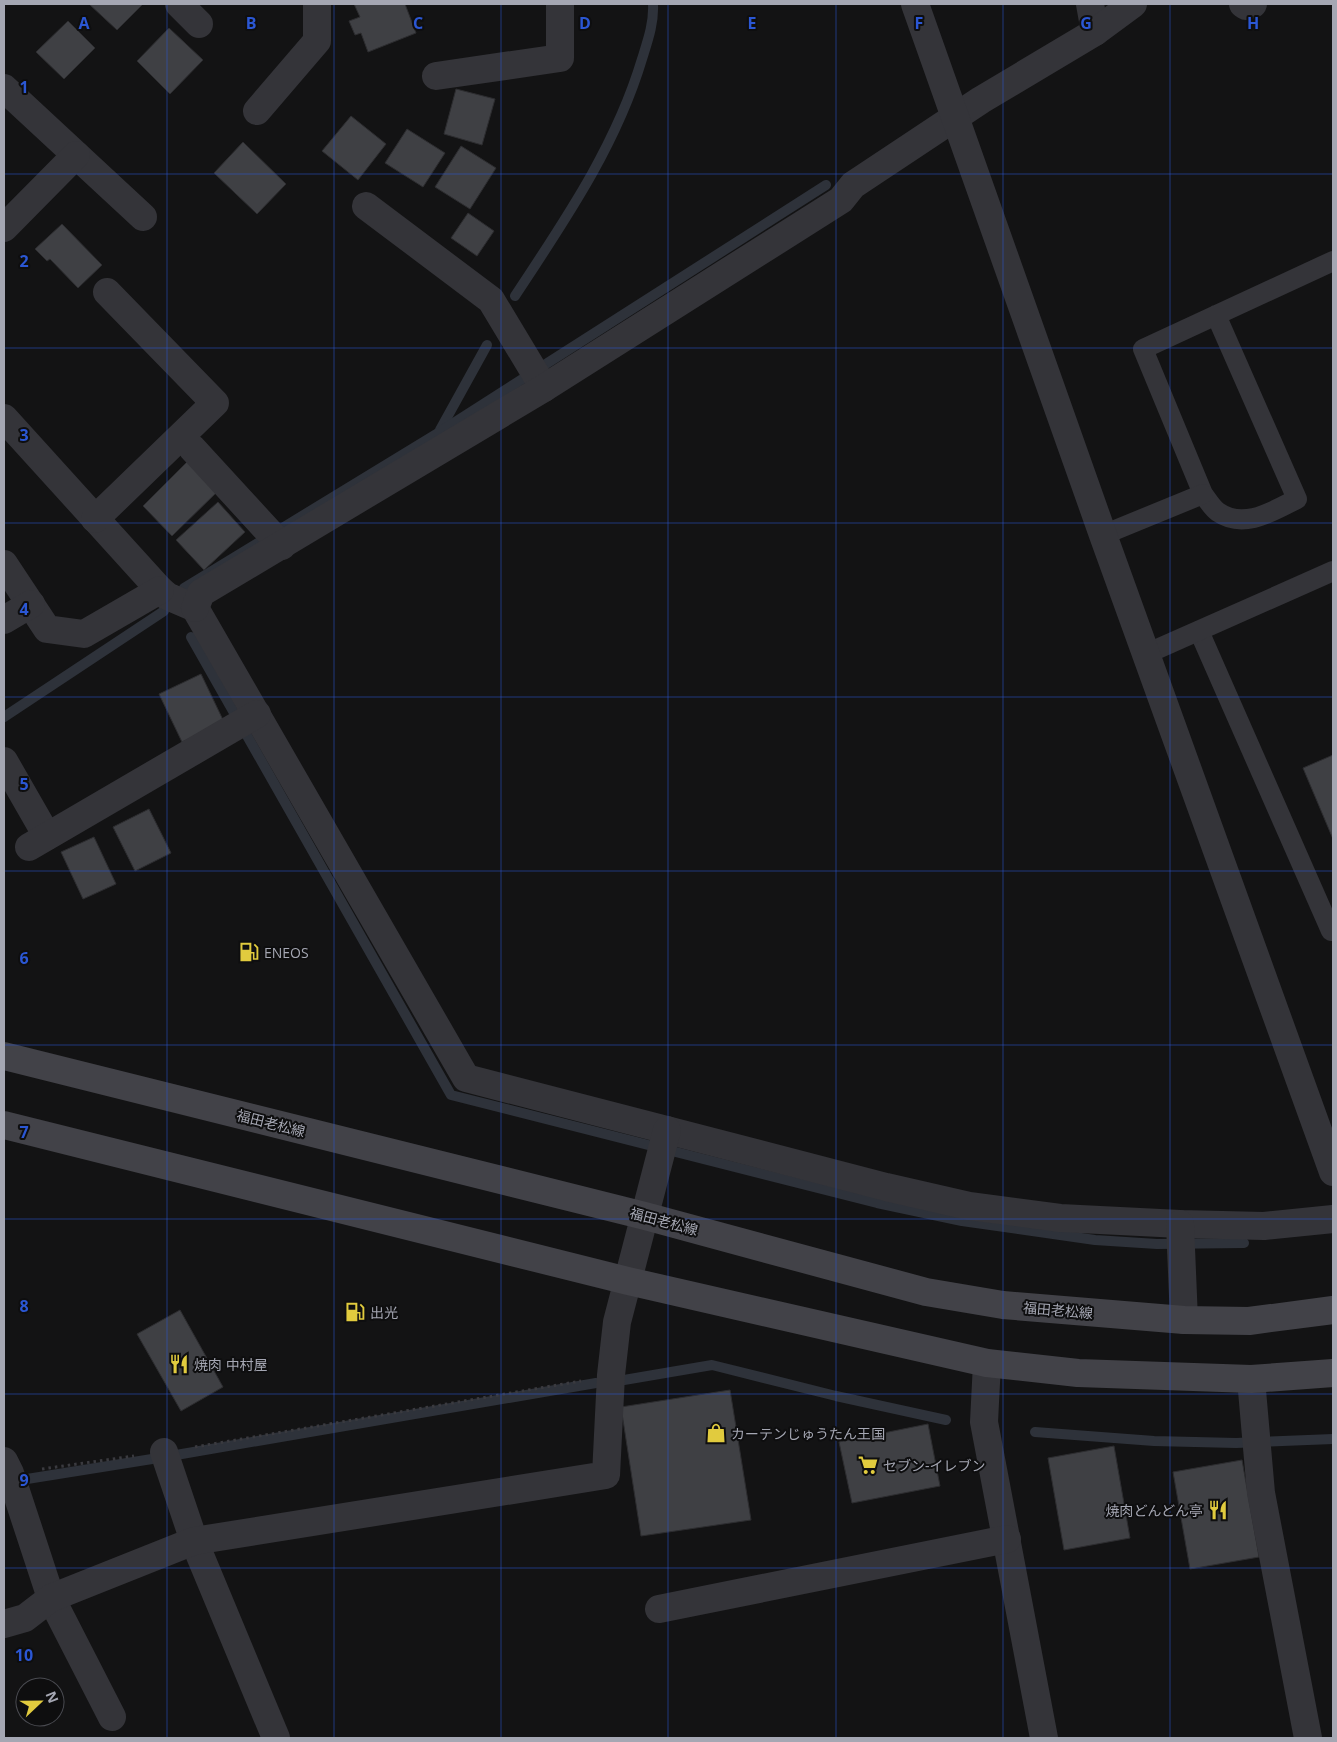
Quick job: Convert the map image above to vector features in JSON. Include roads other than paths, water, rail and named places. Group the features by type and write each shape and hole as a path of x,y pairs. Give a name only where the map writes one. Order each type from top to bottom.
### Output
{"main road":[{"name":"福田老松線","path":"4,1056 645,1216 926,1292 1002,1305 1184,1320 1249,1321 1333,1310"},
{"path":"4,1125 628,1281 987,1363 1078,1373 1251,1379 1333,1373"}],"street":[{"path":"179,4 199,24"},
{"path":"257,111 317,41 317,4"},
{"path":"436,76 560,58 560,4"},
{"path":"915,4 1103,535 1333,1172"},
{"path":"1090,4 1095,32"},
{"path":"195,608 201,593 274,538 544,388 841,200 853,184 956,116 1095,32 1133,4"},
{"path":"1243,4 1246,6 1253,4"},
{"path":"4,88 143,217"},
{"path":"4,228 76,155"},
{"path":"366,206 491,300 544,388"},
{"path":"95,520 215,403 107,292"},
{"path":"4,418 160,590 167,596 195,608 246,720 466,1078 664,1141 969,1206 1060,1218 1180,1238 1264,1226 1333,1219"},
{"path":"192,448 274,538"},
{"path":"4,564 48,629 84,634 160,590"},
{"path":"4,620 31,604"},
{"path":"4,761 38,841 246,720"},
{"path":"4,1624 26,1618 51,1598 194,1542 606,1475 611,1376 618,1322 664,1141"},
{"path":"1180,1238 1184,1320"},
{"path":"987,1363 984,1422 1044,1738"},
{"path":"1251,1379 1262,1493 1308,1738"},
{"path":"164,1452 194,1542 276,1738"},
{"path":"7,1467 51,1598 112,1717"},
{"path":"659,1609 1007,1538"}],"lane":[{"path":"1216,315 1297,499 1258,518 1238,520 1218,512 1203,494 1143,350 1216,315 1333,261"},
{"path":"1103,535 1203,494"},
{"path":"1146,654 1333,571"},
{"path":"1199,631 1331,931 1333,930"}],"waterway":[{"path":"515,296 588,182 604,152 631,91 652,25 653,4"},
{"path":"184,588 438,433 826,185"},
{"path":"440,430 487,345"},
{"path":"4,717 164,611"},
{"path":"191,637 451,1095 877,1203 962,1221 1095,1240 1157,1244 1244,1243"},
{"path":"624,1380 712,1365 836,1396 946,1420"},
{"path":"176,1455 596,1383"},
{"path":"1035,1432 1154,1441 1236,1443 1333,1439"},
{"path":"27,1479 152,1459"}],"place":[{"name":"ENEOS","path":"249,952"},
{"name":"出光","path":"355,1312"},
{"name":"焼肉 中村屋","path":"179,1364"},
{"name":"カーテンじゅうたん王国","path":"716,1433"},
{"name":"セブン-イレブン","path":"868,1465"},
{"name":"焼肉どんどん亭","path":"1218,1510"}]}
